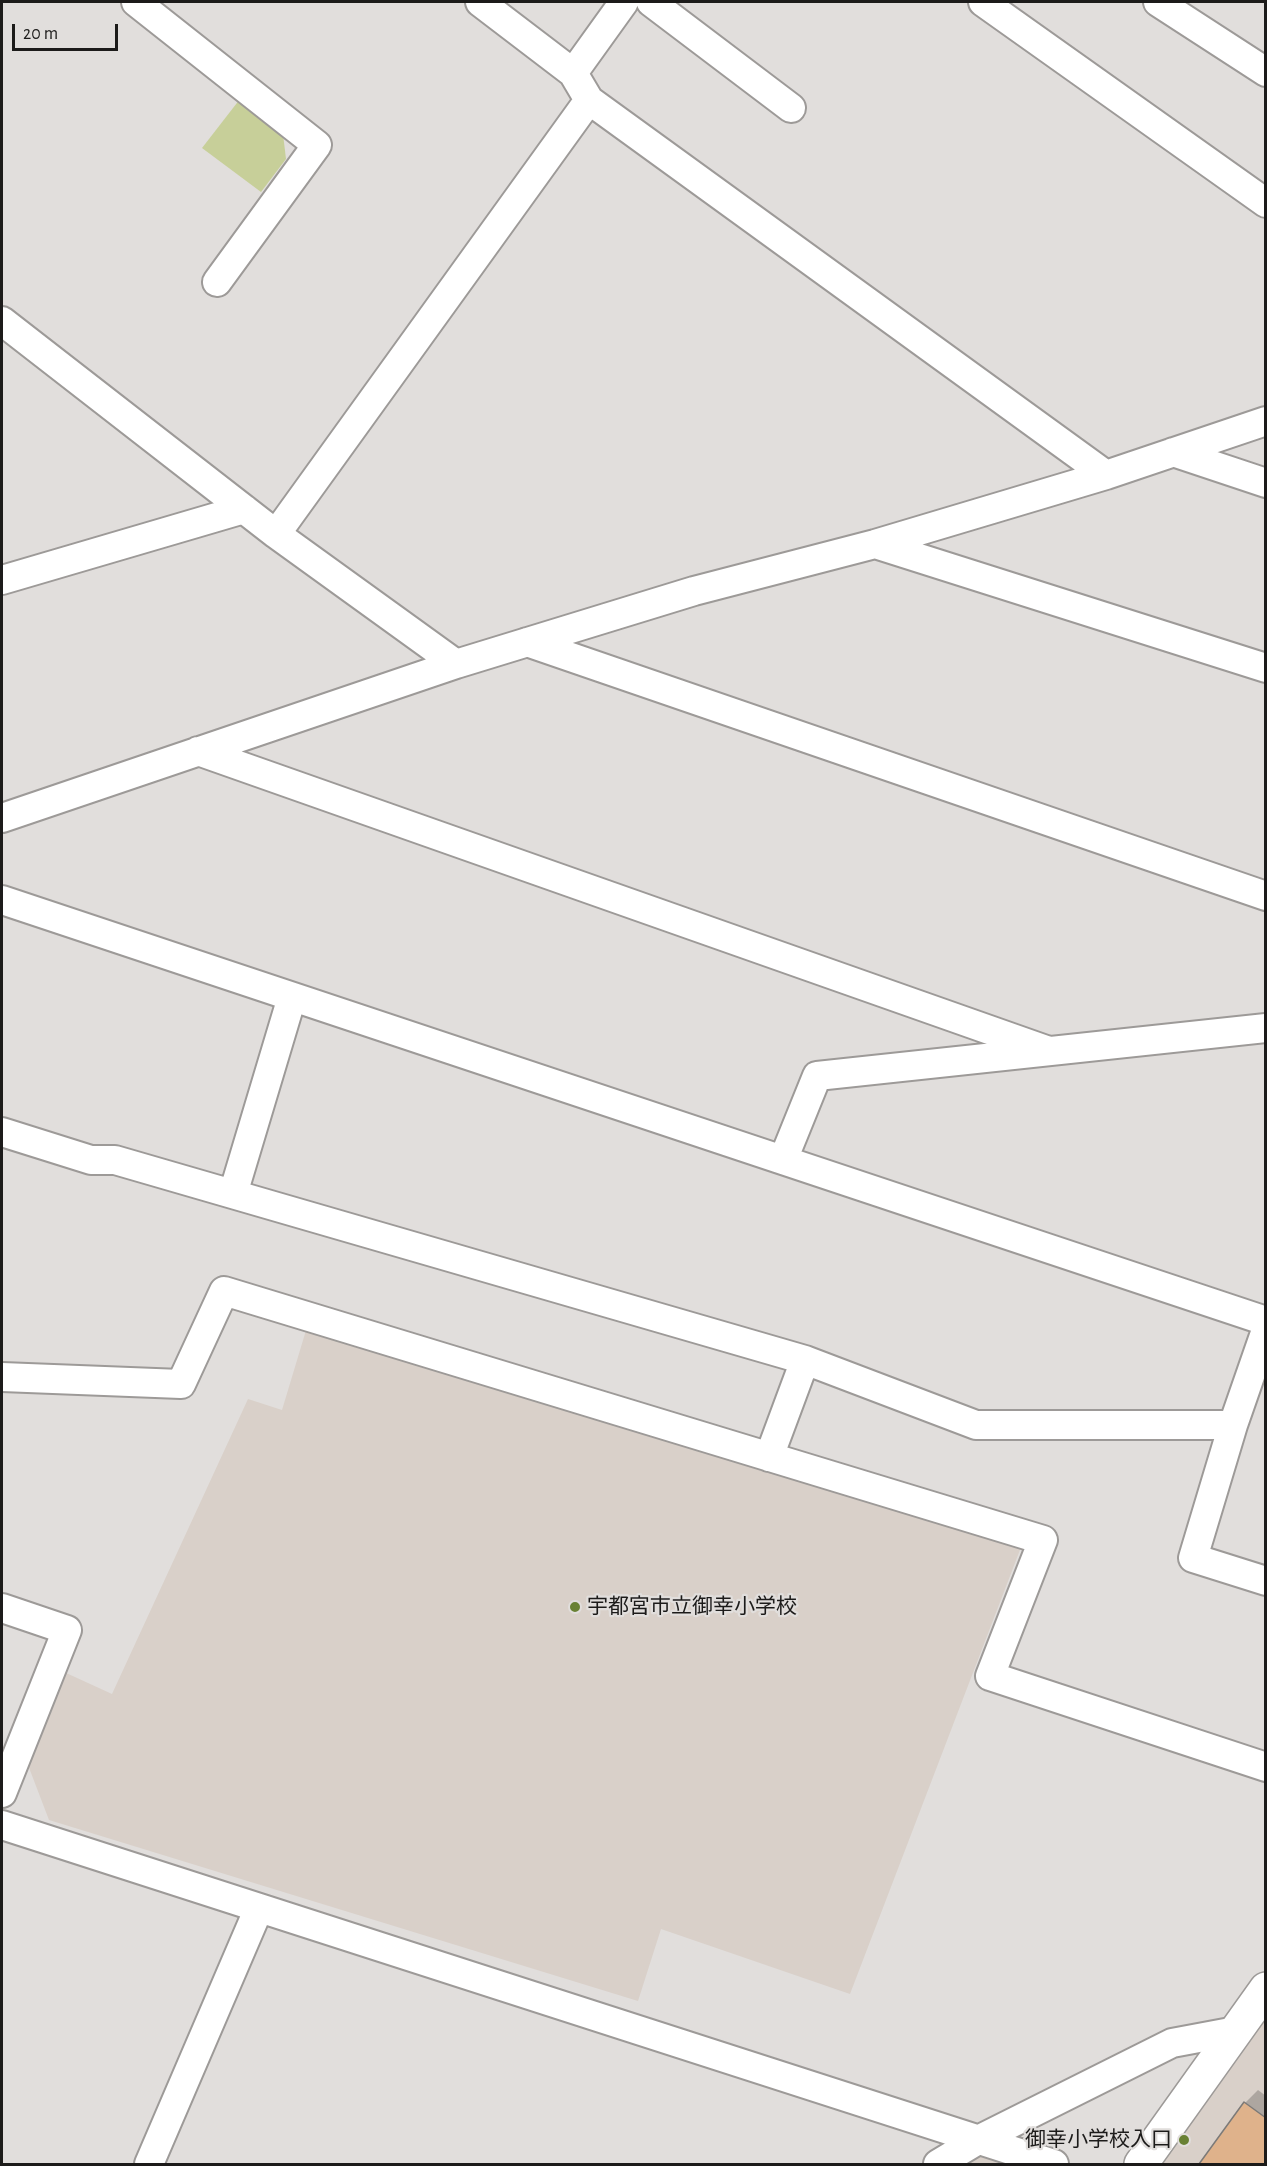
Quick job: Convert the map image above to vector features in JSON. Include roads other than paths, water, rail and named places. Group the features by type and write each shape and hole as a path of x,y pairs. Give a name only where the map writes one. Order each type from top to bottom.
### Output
{"street":[{"path":"136,2 317,145 217,282"},
{"path":"480,2 573,73 589,100 1106,475"},
{"path":"573,73 624,2"},
{"path":"651,2 791,108"},
{"path":"983,2 1266,202"},
{"path":"1158,2 1266,72"},
{"path":"276,534 589,100"},
{"path":"2,321 276,534 456,664"},
{"path":"2,818 456,664 694,591 875,544 1106,475 1266,421"},
{"path":"1173,452 1266,483"},
{"path":"2,580 244,509"},
{"path":"875,544 1266,668"},
{"path":"527,642 1266,896"},
{"path":"198,751 1049,1051"},
{"path":"2,900 1266,1321"},
{"path":"233,1194 292,997"},
{"path":"783,1160 817,1076 1266,1028"},
{"path":"2,1132 91,1160 115,1160 805,1360 976,1425 1233,1425"},
{"path":"2,1377 181,1384 224,1291 1042,1540 990,1676 1266,1767"},
{"path":"1266,1330 1233,1425 1193,1558 1266,1581"},
{"path":"769,1457 805,1360"},
{"path":"2,1608 67,1630 2,1793"},
{"path":"2,1825 1054,2164"},
{"path":"149,2164 259,1908"},
{"path":"1141,2164 1266,1989"},
{"path":"938,2164 978,2139 1172,2043 1236,2031"}],"place":[{"name":"宇都宮市立御幸小学校","path":"575,1607"},
{"name":"御幸小学校入口","path":"1184,2140"}]}
